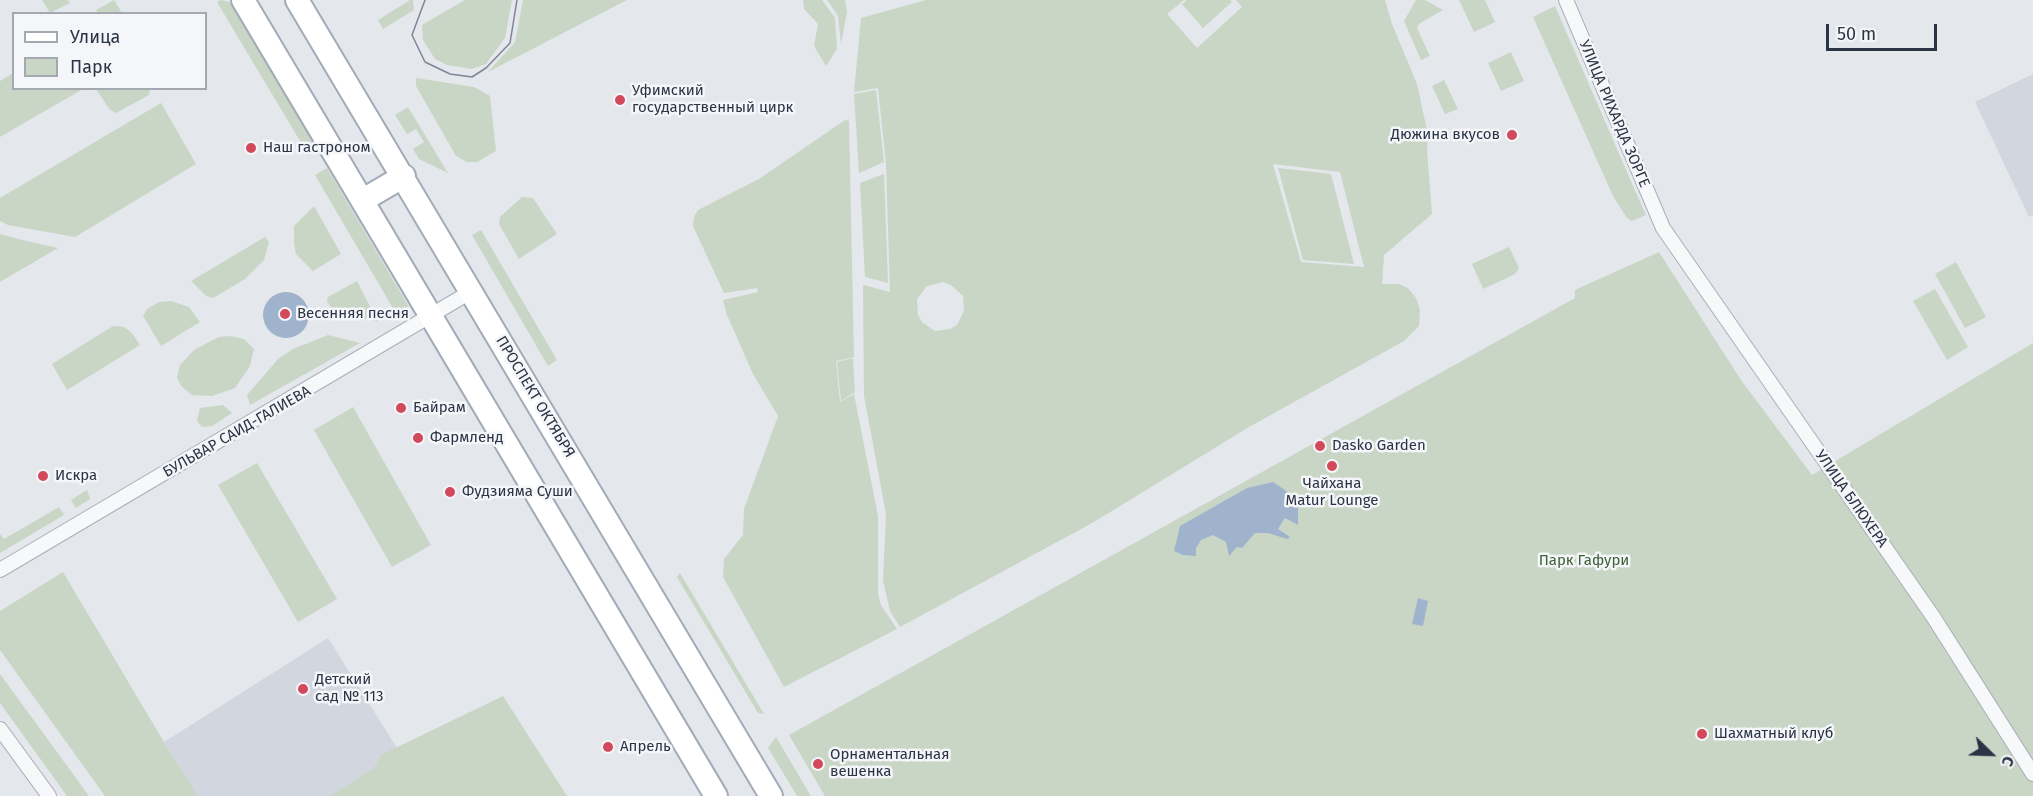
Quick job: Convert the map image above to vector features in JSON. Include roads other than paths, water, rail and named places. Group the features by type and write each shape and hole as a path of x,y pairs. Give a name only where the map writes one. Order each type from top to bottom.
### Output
{"main road":[{"path":"243,0 716,796"},
{"name":"ПРОСПЕКТ ОКТЯБРЯ","path":"297,0 404,176 771,796"},
{"path":"363,200 404,176"}],"street":[{"name":"УЛИЦА РИХАРДА ЗОРГЕ","path":"1566,0 1663,228"},
{"name":"УЛИЦА БЛЮХЕРА","path":"1663,228 1934,618 2033,774"},
{"name":"БУЛЬВАР САИД-ГАЛИЕВА","path":"0,570 432,317 472,291"},
{"path":"0,729 49,796"}],"water":[{"path":"286,292 302,299 309,315 302,331 286,338 270,331 263,315 270,299"},
{"path":"1273,482 1292,495 1298,506 1298,525 1285,518 1278,529 1290,537 1287,539 1268,533 1255,533 1242,548 1237,547 1229,556 1226,542 1213,535 1201,540 1196,548 1196,556 1183,555 1174,551 1180,526 1247,488"},
{"path":"1418,598 1428,601 1423,626 1412,624"}],"tram line":[{"path":"425,0 412,35 425,62 450,74 472,77 486,68 510,43 517,0"}],"place":[{"name":"Уфимский государственный цирк","path":"620,100"},
{"name":"Дюжина вкусов","path":"1512,135"},
{"name":"Наш гастроном","path":"251,148"},
{"name":"Весенняя песня","path":"285,314"},
{"name":"Байрам","path":"401,408"},
{"name":"Фармленд","path":"418,438"},
{"name":"Dasko Garden","path":"1320,446"},
{"name":"Чайхана Matur Lounge","path":"1332,466"},
{"name":"Искра","path":"43,476"},
{"name":"Фудзияма Суши","path":"450,492"},
{"name":"Детский сад № 113","path":"303,689"},
{"name":"Шахматный клуб","path":"1702,734"},
{"name":"Апрель","path":"608,747"},
{"name":"Орнаментальная вешенка","path":"818,764"}],"park label":[{"name":"Парк Гафури","path":"1584,561"}]}
